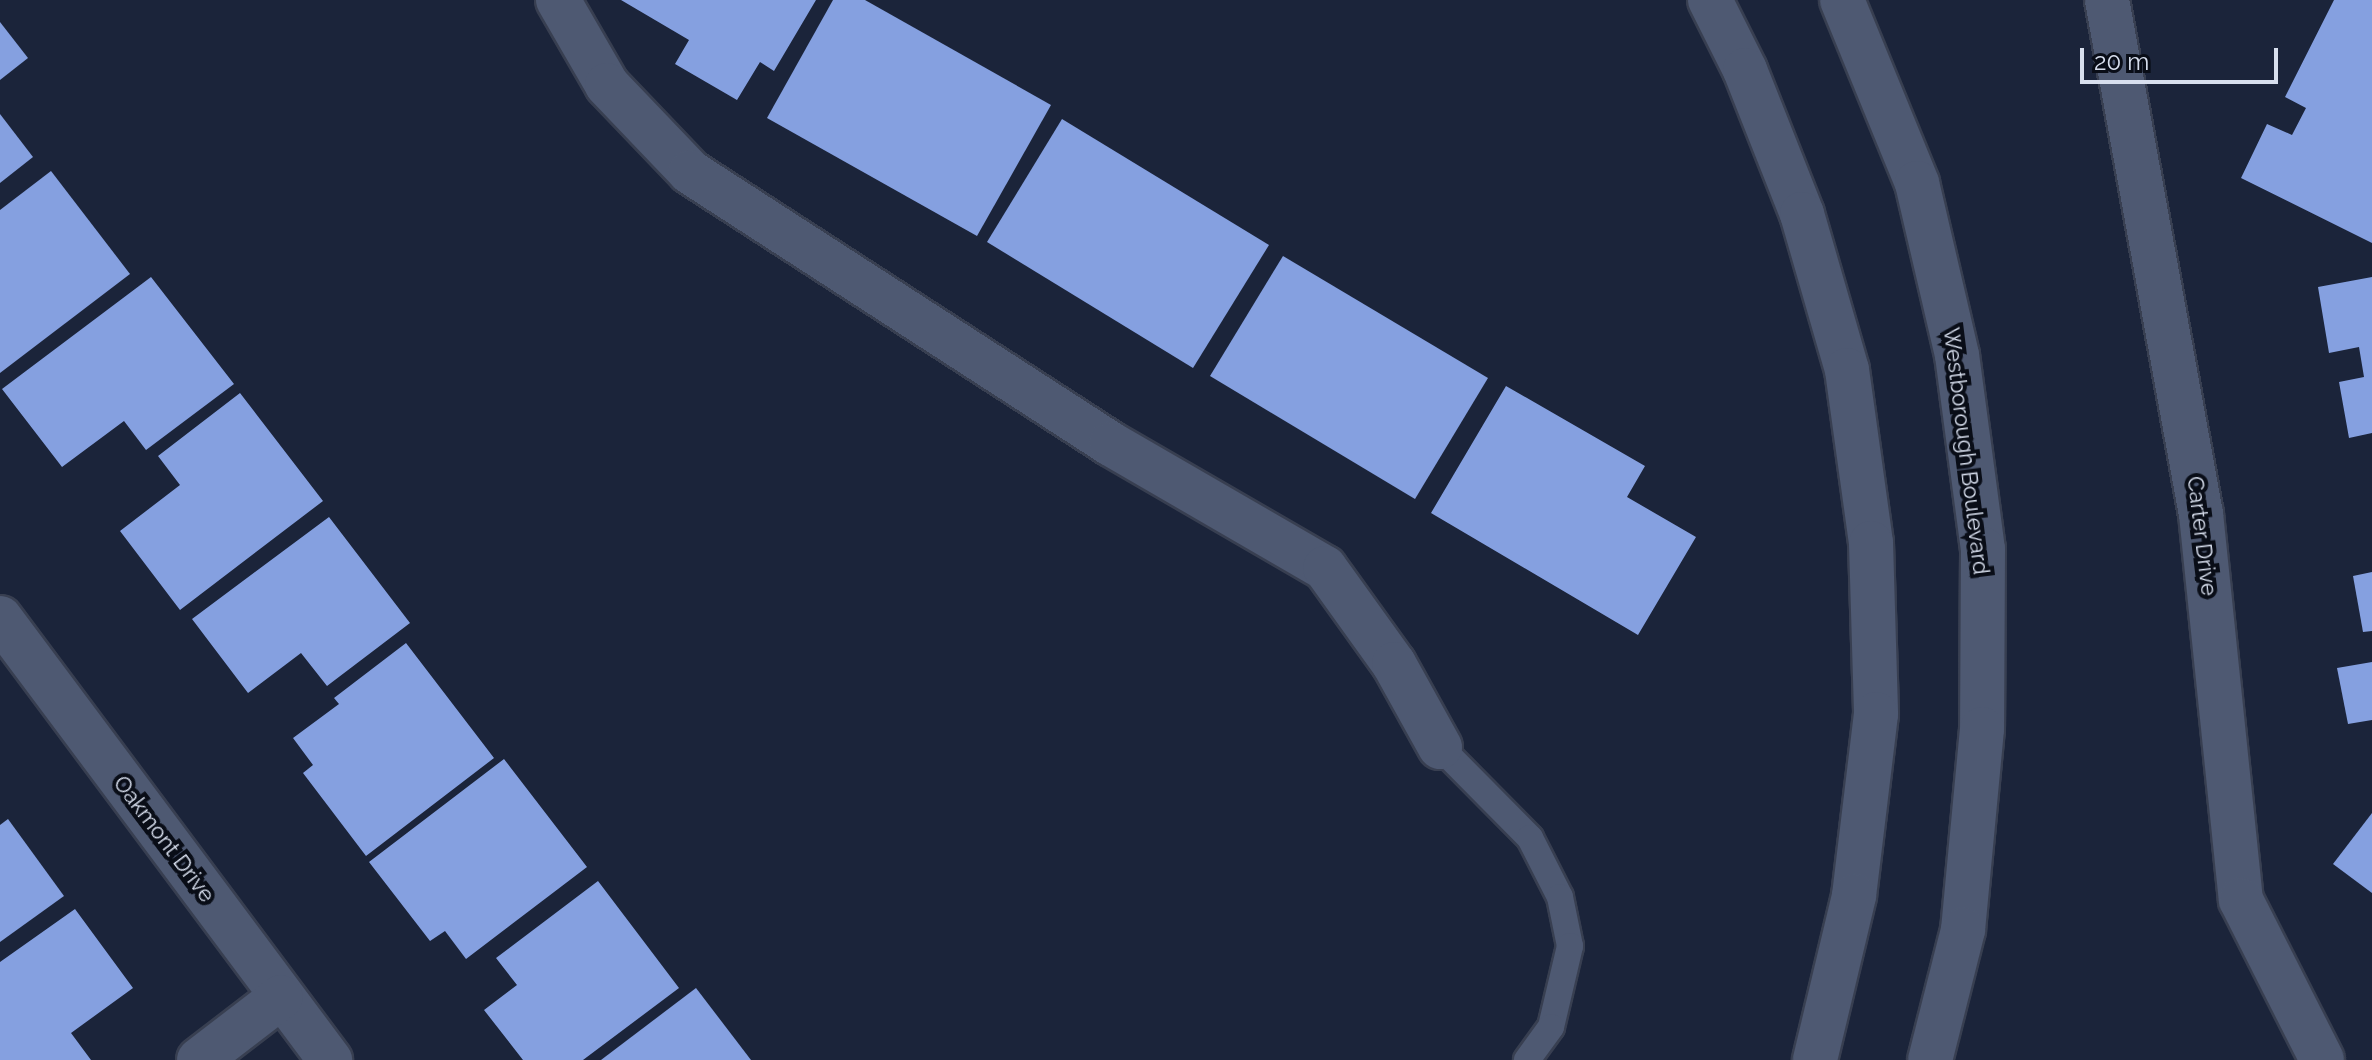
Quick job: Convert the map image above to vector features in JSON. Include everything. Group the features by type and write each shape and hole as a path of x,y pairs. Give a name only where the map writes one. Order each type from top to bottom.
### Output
{"street":[{"path":"558,0 607,85 690,172 1111,444 1325,568 1394,664 1440,747"},
{"path":"1710,0 1745,70 1802,214 1847,370 1871,543 1876,714 1854,896 1815,1060"},
{"name":"Westborough Boulevard","path":"1842,0 1917,183 1957,355 1983,549 1982,729 1963,930 1930,1060"},
{"name":"Carter Drive","path":"2107,0 2201,514 2241,900 2322,1060"},
{"name":"Oakmont Drive","path":"0,618 330,1060"},
{"path":"199,1060 281,997"}],"lane":[{"path":"1440,747 1530,838 1560,897 1570,946 1551,1027 1527,1060"}],"building":[{"path":"621,0 816,0 774,71 760,62 737,100 675,64 689,40"},
{"path":"833,0 865,0 1051,105 977,236 767,118"},
{"path":"2334,0 2372,0 2372,243 2241,178 2267,124 2292,135 2306,108 2285,97"},
{"path":"0,22 28,58 0,80"},
{"path":"0,114 33,157 0,183"},
{"path":"1062,119 1269,245 1193,368 987,242"},
{"path":"51,171 130,274 0,373 0,210"},
{"path":"1283,256 1488,378 1415,499 1210,376"},
{"path":"151,277 234,384 146,450 124,421 62,467 2,389"},
{"path":"2372,277 2372,433 2349,438 2339,382 2364,377 2359,347 2329,353 2318,287"},
{"path":"1506,386 1645,466 1627,497 1696,537 1638,635 1431,513"},
{"path":"240,393 323,501 180,610 120,531 180,485 158,456"},
{"path":"329,517 410,623 327,686 301,653 248,693 192,619"},
{"path":"2372,572 2372,631 2363,632 2353,576"},
{"path":"406,643 494,758 366,856 303,773 313,765 293,738 339,704 334,698"},
{"path":"2372,662 2372,720 2348,724 2337,668"},
{"path":"504,759 587,867 466,959 445,931 430,941 369,862"},
{"path":"2372,813 2372,893 2333,864"},
{"path":"8,819 64,896 0,942 0,825"},
{"path":"598,881 679,988 583,1060 523,1060 484,1010 517,985 496,958"},
{"path":"75,909 133,988 71,1033 91,1060 0,1060 0,962"},
{"path":"696,988 751,1060 601,1060"}]}
